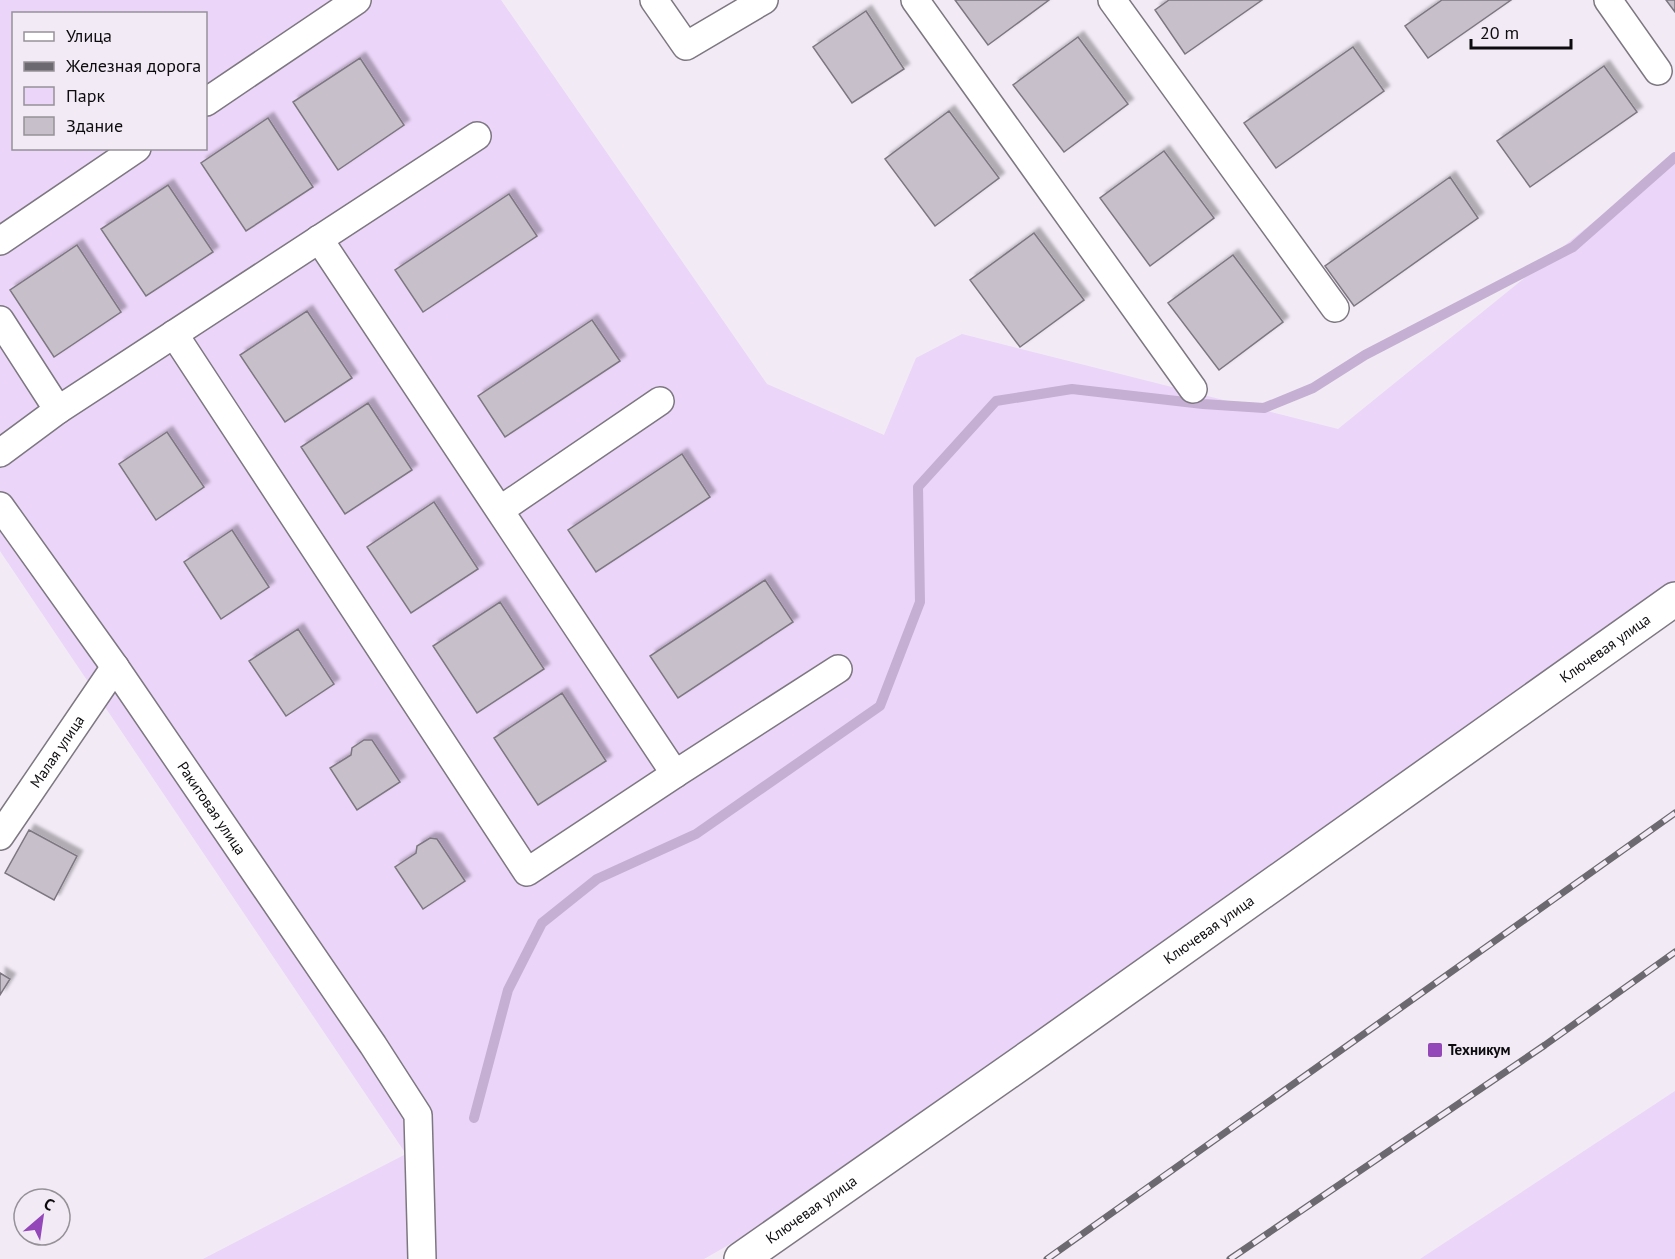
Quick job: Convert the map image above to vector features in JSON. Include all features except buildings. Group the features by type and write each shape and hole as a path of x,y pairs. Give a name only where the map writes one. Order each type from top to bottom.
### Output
{"main road":[{"name":"Ключевая улица","path":"741,1259 1675,599"}],"street":[{"path":"207,101 357,0"},
{"path":"654,0 686,46 764,0"},
{"path":"915,0 1193,389"},
{"path":"1112,0 1335,308"},
{"path":"1608,0 1658,71"},
{"path":"0,453 58,410 477,136"},
{"path":"0,241 134,150"},
{"path":"319,239 675,774"},
{"path":"0,320 58,410"},
{"path":"174,334 527,872 838,669"},
{"path":"500,510 660,401"},
{"name":"Ракитовая улица","path":"0,506 115,667 395,1077 418,1115 422,1259"},
{"name":"Малая улица","path":"0,836 115,667"}],"green space":[{"path":"0,0 501,0 767,384 884,435 916,358 962,334 1338,429 1675,156 1675,598 899,1148 704,1259 203,1259 406,1154 0,551"},
{"path":"1675,1091 1675,1259 1420,1259"}],"waterway":[{"path":"474,1118 508,990 542,923 597,879 696,834 880,706 920,602 918,487 996,401 1072,389 1203,404 1264,408 1313,388 1365,355 1573,247 1675,157"}],"railway":[{"path":"1047,1259 1675,813"},
{"path":"1230,1259 1545,1045 1675,952"}],"place":[{"name":"Техникум","path":"1435,1050"}]}
